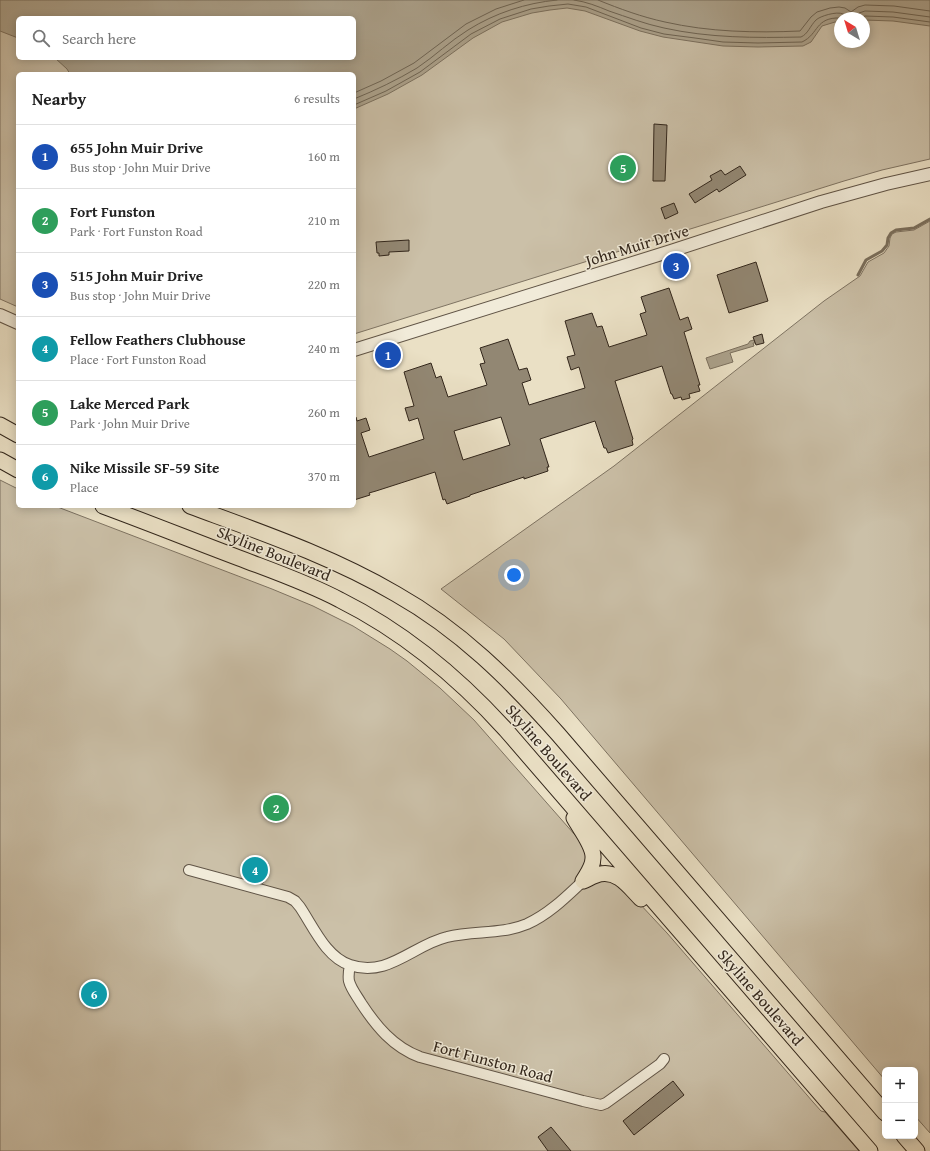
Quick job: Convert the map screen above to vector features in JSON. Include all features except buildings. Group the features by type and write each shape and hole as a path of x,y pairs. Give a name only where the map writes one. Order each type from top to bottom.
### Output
{"main road":[{"path":"0,425 16,434"},
{"path":"0,460 16,469"},
{"name":"Skyline Boulevard","path":"108,508 314,587 341,600 381,623 417,647 469,691 506,730 870,1151"},
{"name":"Skyline Boulevard","path":"195,508 305,549 355,572 398,594 437,620 475,649 510,682 554,729 882,1111"},
{"path":"565,797 578,825 593,851 594,859 583,881"},
{"path":"583,881 600,874 613,874 694,946"},
{"path":"907,1139 917,1151"}],"street":[{"name":"John Muir Drive","path":"356,349 821,202 886,184 930,174"},
{"path":"0,315 16,322"},
{"path":"189,870 288,897 295,901 326,948 333,956 350,965 360,968 378,968 392,963 438,939 458,935 508,930 519,927 550,910 583,881"},
{"name":"Fort Funston Road","path":"350,965 350,986 374,1021 386,1036 397,1045 420,1057 601,1105 611,1101 664,1059"}],"shaded area":[{"path":"0,0 930,0 930,159 882,170 844,181 356,333 356,72 16,72 16,306 0,299"},
{"path":"930,221 930,1133 918,1119 918,1067 882,1067 882,1076 561,699 504,639 441,589 614,466 824,301 860,276 868,262 884,253 889,246 892,234 896,232 914,230"},
{"path":"0,480 16,488 16,508 60,508 272,589 313,606 353,626 407,661 440,688 474,720 618,884 624,887 667,933 813,1102 821,1111 825,1112 859,1151 0,1151"}],"water":[{"path":"0,0 930,0 930,26 893,21 870,20 870,12 834,12 834,22 822,26 811,42 803,46 723,46 663,37 640,31 585,11 567,8 532,13 502,22 473,38 422,75 388,94 356,108 356,72 69,72 57,60 356,60 356,16 16,16 16,37 0,31"},
{"path":"754,340 754,346 730,353 733,362 710,369 706,358 748,344 750,341"}],"waterway":[{"path":"858,275 866,260 882,251 887,245 888,238 891,233 896,230 914,228 930,219"}],"place":[{"name":"Lake Merced Park","path":"623,168"},
{"name":"515 John Muir Drive","path":"676,266"},
{"name":"655 John Muir Drive","path":"388,355"},
{"name":"Fort Funston","path":"276,808"},
{"name":"Fellow Feathers Clubhouse","path":"255,870"},
{"name":"Nike Missile SF-59 Site","path":"94,994"}]}
